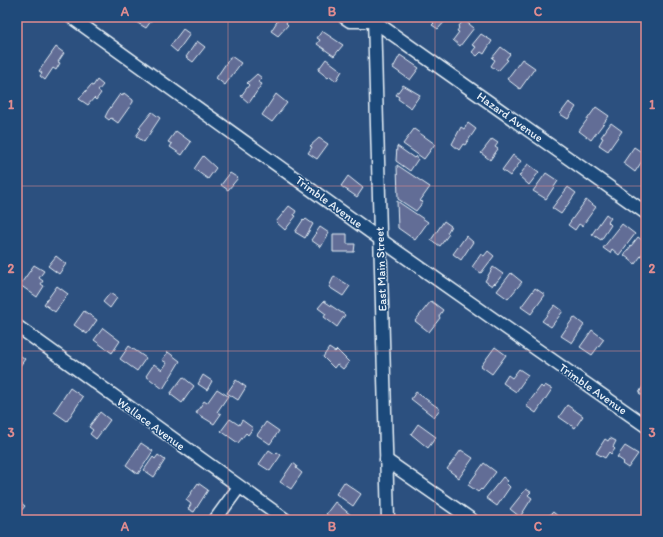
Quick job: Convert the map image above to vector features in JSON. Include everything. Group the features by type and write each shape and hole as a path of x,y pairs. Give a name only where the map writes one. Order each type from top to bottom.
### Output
{"street":[{"name":"Trimble Avenue","path":"71,17 646,426"},
{"path":"344,17 350,21 374,19"},
{"name":"East Main Street","path":"374,19 388,520"},
{"name":"Hazard Avenue","path":"374,19 646,214"},
{"name":"Wallace Avenue","path":"17,326 286,520"},
{"path":"386,460 472,520"},
{"path":"215,520 239,487"}],"building":[{"path":"140,17 154,17 146,28 136,22"},
{"path":"280,17 290,17 286,23 288,25 278,36 271,31"},
{"path":"433,17 448,18 438,29 432,25 434,23 431,20"},
{"path":"464,20 474,28 460,46 453,40 459,32 457,31 459,28 458,27"},
{"path":"183,29 190,34 177,52 170,46"},
{"path":"322,31 343,45 334,56 317,44 320,40 317,38"},
{"path":"481,34 492,41 484,54 481,52 477,56 472,52 476,47 472,45"},
{"path":"197,41 205,47 193,62 186,57"},
{"path":"56,47 64,53 58,62 60,63 56,70 53,68 45,80 40,76 42,73 39,71"},
{"path":"501,47 510,54 506,59 508,60 498,71 491,66 495,60 492,58"},
{"path":"400,55 419,68 410,80 393,68"},
{"path":"231,56 241,63 225,85 216,78"},
{"path":"326,59 342,71 336,81 330,76 328,78 318,70"},
{"path":"522,59 535,68 520,89 507,79"},
{"path":"257,74 262,78 258,82 262,84 249,103 241,96 249,85 247,83"},
{"path":"97,80 103,85 98,91 101,93 96,100 94,98 88,105 79,99 91,85 93,86"},
{"path":"403,85 420,95 411,108 398,99 399,97 396,95"},
{"path":"124,93 133,100 133,102 118,123 111,118 109,120 105,117 108,111 120,94 122,96"},
{"path":"276,94 287,103 272,122 262,115"},
{"path":"569,102 576,107 568,119 560,114"},
{"path":"596,107 609,116 591,140 579,131"},
{"path":"152,112 160,118 144,142 136,136 141,129 139,128"},
{"path":"468,123 476,129 465,145 463,144 459,150 452,144 461,127 464,129"},
{"path":"611,123 622,131 608,151 599,145 603,138 601,137"},
{"path":"414,129 435,144 424,159 403,144"},
{"path":"176,131 191,142 182,155 170,147 172,144 168,142"},
{"path":"319,138 328,144 317,159 308,153 312,147 310,146"},
{"path":"492,139 498,143 495,147 498,149 490,160 481,153"},
{"path":"397,146 414,158 416,156 418,159 410,171 396,161"},
{"path":"634,147 646,155 635,172 623,163"},
{"path":"513,155 521,161 510,176 502,170"},
{"path":"203,156 216,168 208,179 194,169"},
{"path":"528,164 539,172 529,185 519,176"},
{"path":"397,165 430,187 420,201 423,202 416,211 398,199"},
{"path":"230,173 238,178 228,190 221,185"},
{"path":"546,173 558,181 546,199 533,191"},
{"path":"348,176 363,188 357,197 341,186"},
{"path":"568,187 576,193 561,214 552,208"},
{"path":"586,200 596,207 582,226 579,224 575,230 568,225"},
{"path":"397,201 428,222 415,240 398,228"},
{"path":"289,206 296,211 294,215 296,216 285,230 276,222"},
{"path":"606,214 611,218 608,222 611,225 601,240 592,234"},
{"path":"306,219 313,224 305,238 295,232 303,220 304,221"},
{"path":"444,221 451,226 447,233 449,234 440,246 431,240"},
{"path":"622,224 635,234 619,255 612,249 610,253 603,248"},
{"path":"320,227 329,233 321,247 311,240"},
{"path":"333,234 347,234 347,244 355,244 354,252 333,252"},
{"path":"466,236 473,242 461,260 453,254"},
{"path":"638,237 646,243 646,249 635,264 624,255"},
{"path":"488,251 494,256 481,273 472,267 481,254 484,256"},
{"path":"56,256 66,264 59,274 48,266"},
{"path":"34,265 44,271 39,278 43,281 41,284 44,286 37,297 20,285"},
{"path":"493,267 503,274 492,286 485,281"},
{"path":"511,273 522,282 508,299 497,291"},
{"path":"334,276 350,286 343,296 329,287"},
{"path":"57,286 68,294 55,312 44,304"},
{"path":"535,288 545,295 531,314 521,307"},
{"path":"110,293 117,298 110,308 103,302"},
{"path":"324,301 345,315 337,327 324,317 326,314 318,308"},
{"path":"431,301 443,310 439,316 440,318 429,332 415,321"},
{"path":"555,305 563,311 551,327 542,321"},
{"path":"84,311 97,320 87,334 74,325"},
{"path":"574,317 584,325 572,343 561,336"},
{"path":"103,328 120,341 112,353 94,340"},
{"path":"592,330 604,339 592,355 580,347"},
{"path":"129,346 146,358 137,371 120,359"},
{"path":"495,347 506,355 492,374 481,366"},
{"path":"329,348 335,352 337,350 349,362 343,369 337,364 334,368 323,357"},
{"path":"168,352 180,361 163,389 146,376 154,364 162,370 167,363 162,360"},
{"path":"17,353 25,359 17,370"},
{"path":"519,369 528,375 516,392 503,383 508,375 512,378"},
{"path":"203,375 212,381 207,390 198,384"},
{"path":"183,377 194,386 182,403 170,394"},
{"path":"236,380 246,387 238,400 227,393"},
{"path":"646,381 646,398 639,393"},
{"path":"545,385 552,389 536,413 526,406 541,386 543,388"},
{"path":"70,388 83,397 67,421 54,412"},
{"path":"217,389 228,396 217,412 221,414 214,424 196,413 204,401 207,403"},
{"path":"416,392 440,409 434,417 411,399"},
{"path":"567,405 583,416 575,428 559,417"},
{"path":"100,412 110,420 96,439 90,434 93,430 89,427"},
{"path":"230,419 239,425 242,420 253,428 248,435 246,433 238,443 221,431"},
{"path":"266,422 279,431 270,444 257,435"},
{"path":"418,424 436,437 428,448 411,434"},
{"path":"610,438 616,441 613,447 615,449 611,454 609,452 605,458 596,453 605,439 608,441"},
{"path":"141,443 153,451 138,474 126,465"},
{"path":"625,446 638,454 628,468 622,464 624,462 617,457"},
{"path":"269,450 275,454 277,452 281,455 270,471 259,464"},
{"path":"461,450 473,458 459,478 447,469"},
{"path":"158,455 165,460 154,477 144,470 153,457 155,459"},
{"path":"293,463 302,473 291,489 280,482"},
{"path":"484,463 496,472 482,490 481,489 478,492 468,485"},
{"path":"503,477 508,481 506,483 510,487 497,506 486,498"},
{"path":"344,482 361,494 353,506 336,494"},
{"path":"198,483 208,490 194,512 188,509 191,504 186,500"},
{"path":"526,489 531,492 528,495 532,498 520,517 510,509"},
{"path":"17,500 25,506 17,516"},
{"path":"335,502 357,520 334,520 326,514"},
{"path":"553,512 560,518 559,520 544,520"}]}
